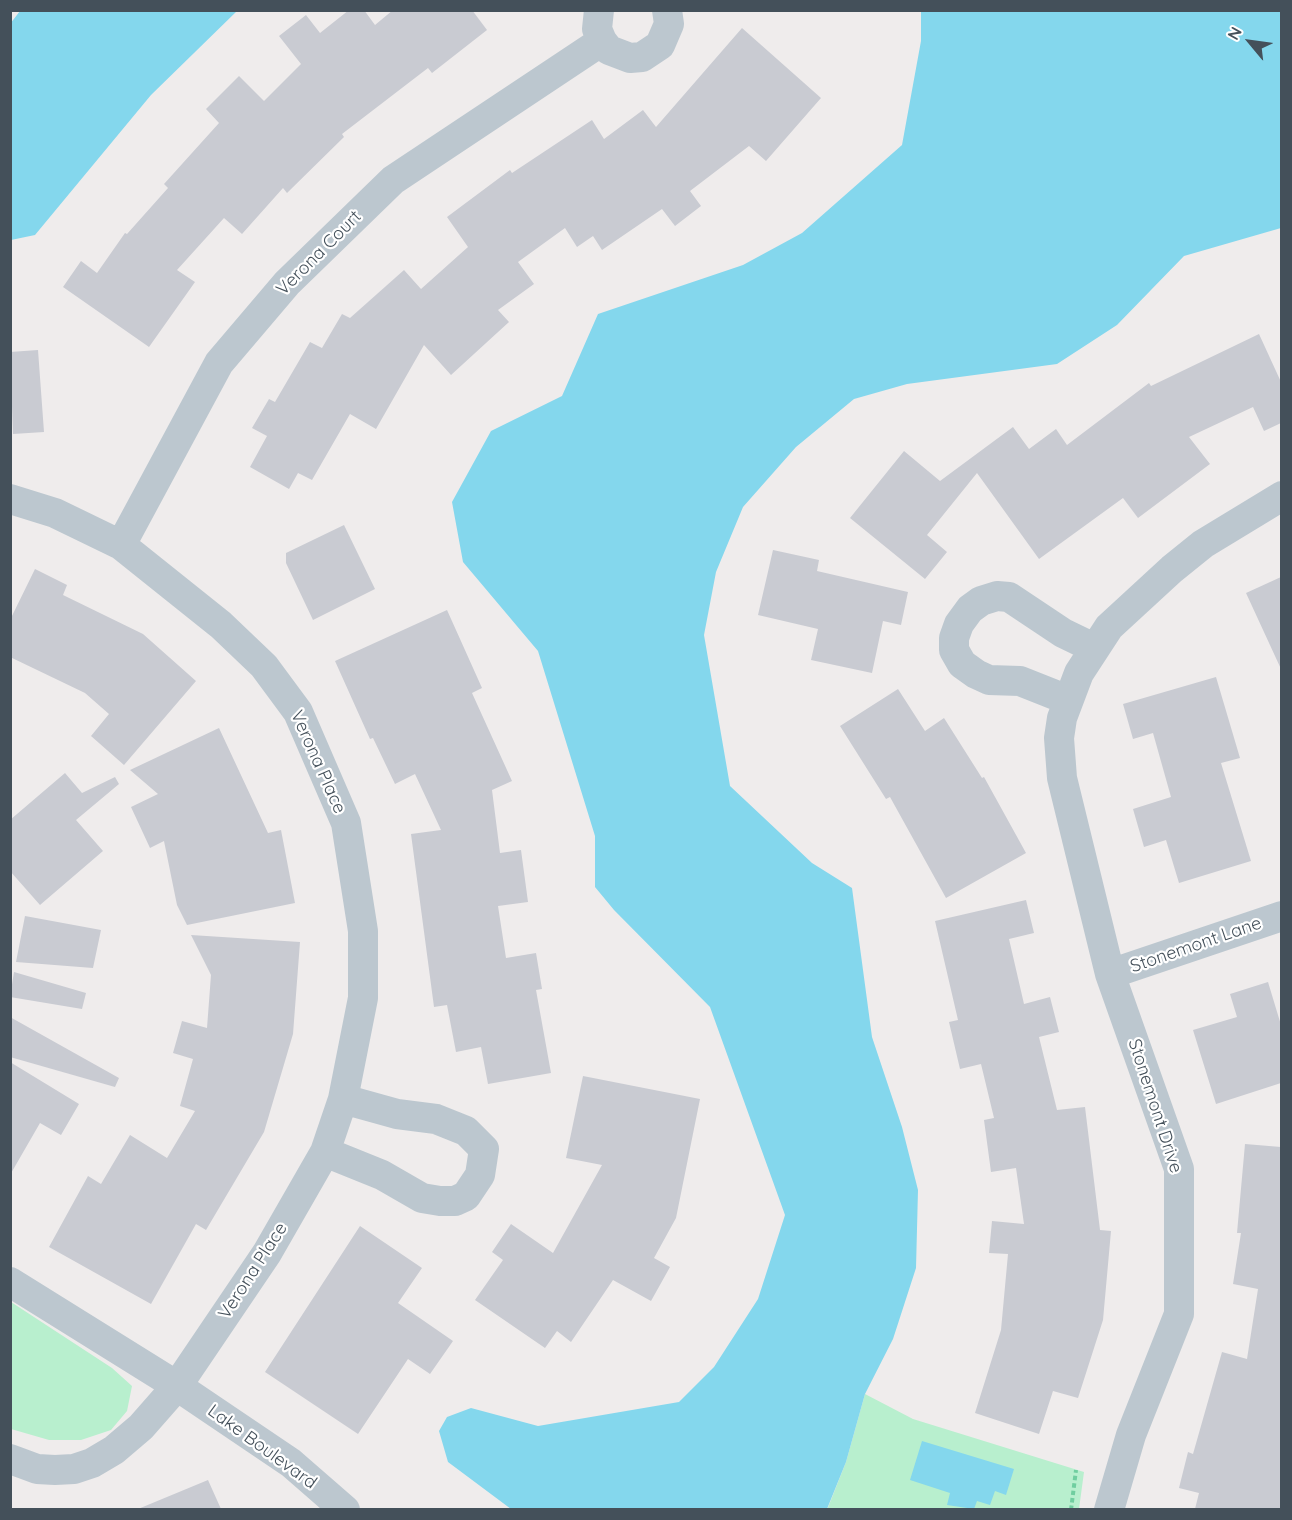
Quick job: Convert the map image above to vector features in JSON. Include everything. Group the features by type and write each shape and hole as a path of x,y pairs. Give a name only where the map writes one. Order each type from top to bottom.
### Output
{"street":[{"path":"599,10 597,29 602,41 619,56 642,57 652,53 667,35 669,24 667,10"},
{"name":"Verona Court","path":"121,545 219,363 287,283 393,180 602,41"},
{"name":"Stonemont Drive","path":"1109,1509 1131,1435 1179,1314 1179,1169 1110,974 1062,778 1059,738 1068,700 1094,648 1116,620 1172,569 1240,519 1281,496"},
{"name":"Verona Place","path":"10,499 55,513 121,545 221,625 264,666 298,712 346,823 363,931 363,999 343,1099 325,1152 267,1253 177,1386"},
{"path":"1068,700 1020,681 989,680 962,664 954,650 954,638 959,624 970,609 981,600 997,596 1009,597 1063,633 1094,648"},
{"name":"Stonemont Lane","path":"1110,974 1281,916"},
{"path":"325,1152 382,1175 422,1198 440,1201 455,1202 466,1197 480,1176 484,1149 466,1131 436,1119 397,1114 343,1099"},
{"name":"Lake Boulevard","path":"10,1282 177,1386 291,1463 345,1509"},
{"path":"10,1459 37,1469 55,1470 92,1463 114,1450 141,1427 177,1386"}],"path":[{"path":"1071,1509 1076,1470"}],"green space":[{"path":"11,1302 112,1368 132,1386 127,1411 111,1430 81,1440 49,1440 11,1429"},
{"path":"865,1394 913,1419 1084,1472 1079,1509 827,1510 846,1462"}],"water":[{"path":"20,11 237,11 151,95 35,235 11,240 10,24"},
{"path":"921,11 1281,11 1281,228 1184,256 1117,325 1057,364 907,384 854,399 796,447 743,507 716,572 704,635 730,786 812,863 852,888 872,1037 902,1127 918,1190 916,1268 893,1339 865,1394 846,1462 827,1509 511,1509 448,1462 439,1431 447,1417 471,1408 538,1426 679,1402 714,1367 758,1299 785,1215 710,1007 614,910 595,887 595,836 538,651 463,562 452,502 491,431 562,396 598,314 743,265 802,233 902,145 921,41"},
{"path":"922,1441 1014,1469 1006,1495 995,1491 990,1505 977,1501 974,1509 947,1505 950,1493 910,1480"}],"building":[{"path":"349,10 364,10 375,25 393,10 472,10 487,30 432,73 428,68 342,134 344,137 287,193 283,188 242,234 224,218 177,270 195,282 149,347 63,287 81,261 97,273 125,233 127,234 168,188 164,184 219,123 206,109 239,76 264,101 301,64 279,36 306,15 320,33"},
{"path":"742,28 821,98 766,161 749,146 690,191 701,206 675,226 662,209 602,250 593,236 577,247 565,228 518,262 534,284 498,310 509,322 451,375 424,345 376,429 350,414 312,480 298,473 289,489 250,467 267,436 252,428 269,399 275,402 310,342 322,348 342,314 350,318 404,270 421,289 468,247 447,217 510,170 512,173 592,120 604,139 643,110 656,127"},
{"path":"1259,334 1281,382 1281,423 1264,431 1253,407 1189,437 1210,464 1138,518 1123,498 1039,559 977,473 927,535 947,552 925,579 850,518 904,451 940,481 1013,427 1029,449 1056,429 1067,445 1149,383 1151,386"},
{"path":"38,350 44,432 13,434 10,352"},
{"path":"344,525 375,589 313,620 286,563 286,553"},
{"path":"773,550 819,560 817,571 908,592 901,625 883,621 872,673 811,660 818,629 758,615"},
{"path":"35,569 67,585 63,595 143,634 196,681 124,765 91,736 109,714 85,693 10,657 10,620"},
{"path":"1281,577 1281,669 1246,593"},
{"path":"447,610 482,688 472,693 512,781 492,790 500,853 521,850 528,902 498,906 506,958 536,953 542,989 536,990 551,1073 488,1084 481,1047 456,1052 447,1005 434,1007 411,834 441,830 415,774 395,784 373,738 370,739 335,661"},
{"path":"1216,677 1240,758 1221,763 1251,861 1179,883 1166,840 1144,847 1133,809 1171,797 1153,733 1133,739 1123,704"},
{"path":"898,689 925,731 944,718 982,778 984,777 1026,853 946,898 890,797 886,799 840,726"},
{"path":"219,728 268,833 281,830 295,903 187,925 177,905 164,841 150,848 131,807 158,794 130,770"},
{"path":"65,773 82,793 115,777 119,784 76,820 103,851 40,905 10,871 10,820"},
{"path":"1026,900 1034,933 1009,939 1024,1004 1050,997 1059,1032 1039,1037 1057,1110 1085,1107 1100,1230 1111,1231 1103,1320 1078,1398 1053,1391 1039,1434 975,1413 1001,1330 1008,1254 989,1253 992,1221 1024,1224 1016,1168 991,1172 984,1120 994,1118 981,1064 960,1069 949,1022 958,1020 935,921"},
{"path":"25,916 101,930 93,968 16,962"},
{"path":"191,935 300,942 293,1034 264,1132 206,1230 196,1224 151,1304 49,1247 88,1176 101,1184 130,1135 167,1158 195,1111 180,1106 193,1059 173,1053 182,1021 207,1028 211,975"},
{"path":"14,972 86,993 82,1009 10,997"},
{"path":"1268,982 1281,1025 1281,1083 1216,1104 1193,1030 1237,1017 1230,994"},
{"path":"10,1017 119,1078 115,1087 10,1057"},
{"path":"10,1062 79,1104 61,1135 40,1123 10,1175"},
{"path":"583,1076 700,1099 676,1218 654,1258 670,1267 651,1301 613,1280 571,1342 557,1331 545,1348 475,1300 503,1260 492,1252 511,1224 553,1253 602,1165 566,1158"},
{"path":"1245,1144 1281,1147 1281,1509 1195,1509 1199,1493 1179,1488 1188,1452 1193,1454 1222,1352 1247,1359 1258,1289 1233,1284 1241,1233 1237,1233"},
{"path":"360,1226 422,1268 398,1303 453,1341 430,1374 408,1359 358,1434 265,1372"},
{"path":"208,1480 221,1509 138,1509"}]}
